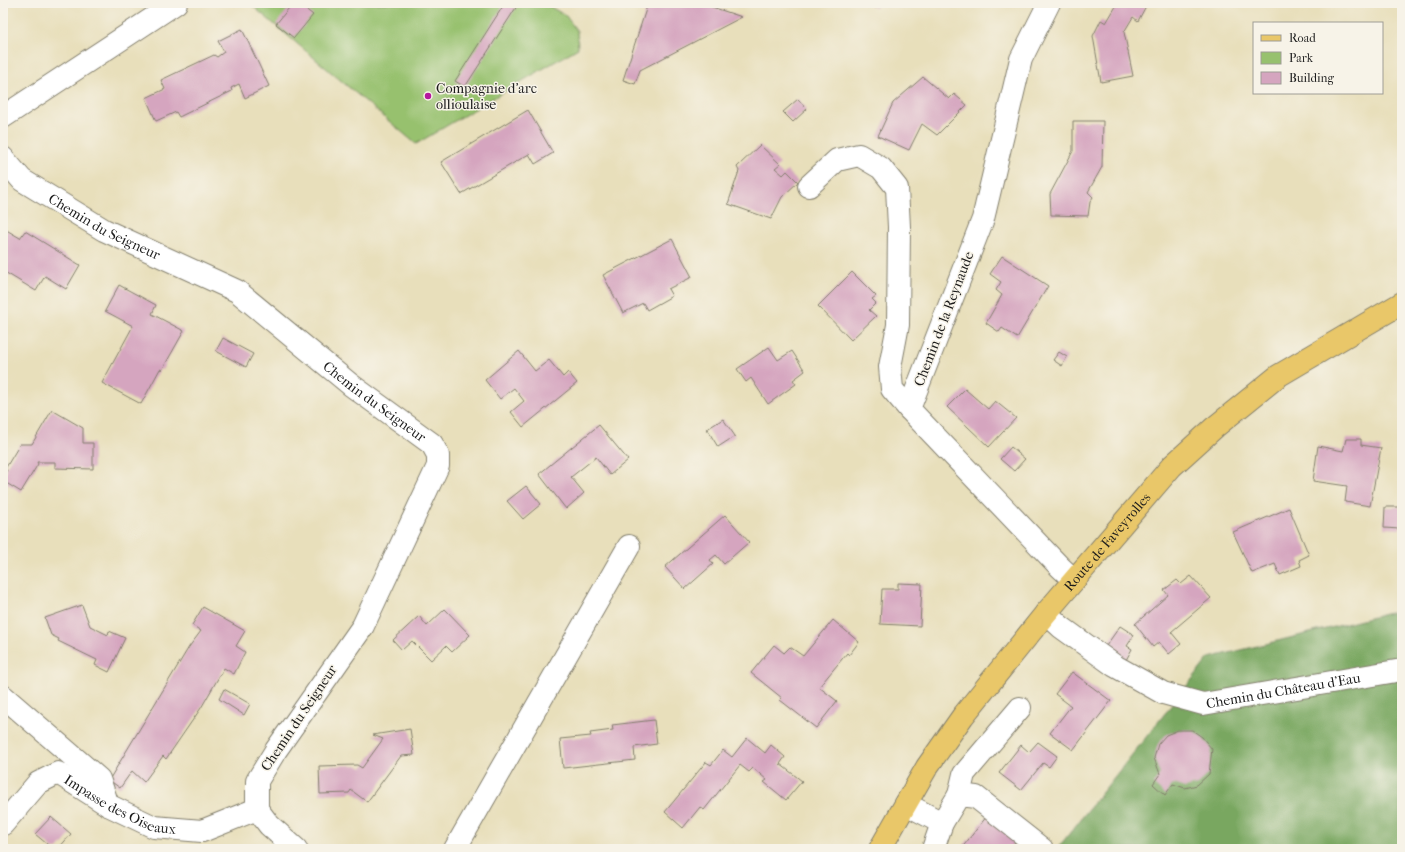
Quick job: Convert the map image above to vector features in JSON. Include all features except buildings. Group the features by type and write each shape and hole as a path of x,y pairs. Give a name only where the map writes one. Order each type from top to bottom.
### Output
{"main road":[{"name":"Route de Faveyrolles","path":"880,849 927,767 963,716 1046,613 1172,466 1215,427 1278,376 1402,303"}],"street":[{"path":"3,118 176,3"},
{"name":"Chemin de la Reynaude","path":"909,409 983,219 1021,59 1049,3"},
{"path":"809,186 837,160 859,155 881,168 897,188 898,325 890,367 892,389 909,409 1074,580"},
{"name":"Chemin du Seigneur","path":"3,158 22,180 104,230 237,291 351,385 432,444 438,455 438,466 363,626 276,750 257,781 257,809"},
{"path":"455,849 629,546"},
{"name":"Chemin du Château d'Eau","path":"1046,613 1115,666 1163,693 1203,704 1402,670"},
{"path":"3,696 99,779 108,805"},
{"path":"933,849 942,823 959,795 964,774 1020,708"},
{"name":"Impasse des Oiseaux","path":"3,824 38,783 58,773 108,805 154,826 202,831 257,809"},
{"path":"959,795 976,797 1042,849"},
{"path":"906,804 942,823"},
{"path":"257,809 269,825 296,849"}],"green space":[{"name":"Compagnie d'arc ollioulaise","path":"249,3 544,3 566,16 577,31 578,48 416,144"},
{"path":"1402,610 1402,849 1057,849 1209,658"}],"place":[{"name":"Compagnie d'arc ollioulaise","path":"428,96"}]}
